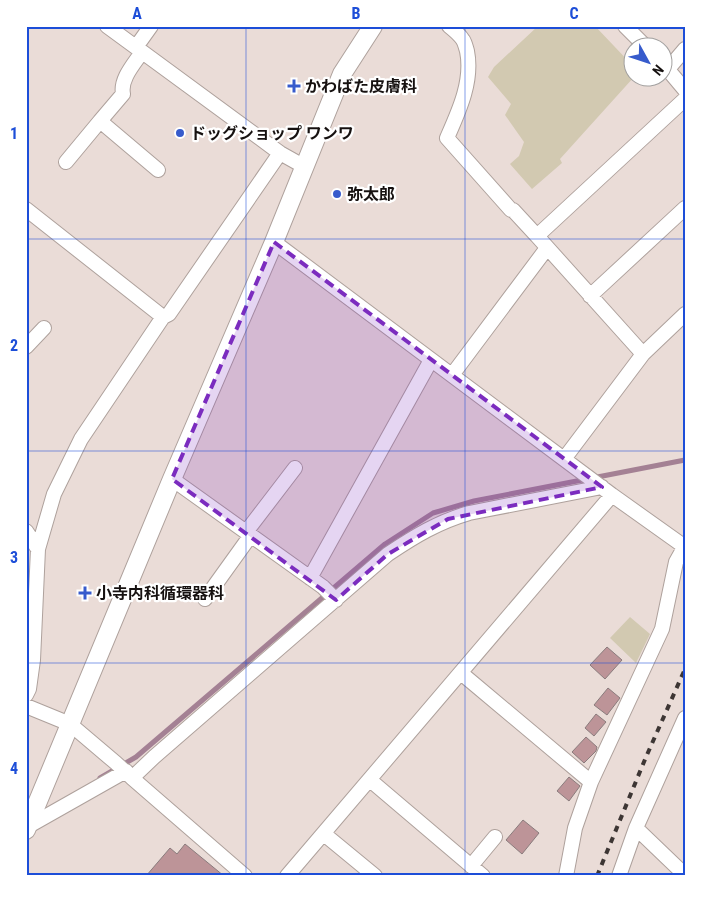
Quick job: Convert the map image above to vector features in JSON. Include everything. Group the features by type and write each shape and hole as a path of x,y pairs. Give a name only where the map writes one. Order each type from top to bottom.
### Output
{"street":[{"path":"107,26 280,153 305,167"},
{"path":"66,162 123,94 122,87 125,79 151,26"},
{"path":"27,829 172,479 274,242 342,74 373,26"},
{"path":"449,26 463,39 469,67 459,111 448,138 643,354"},
{"path":"625,26 637,38"},
{"path":"674,59 685,49"},
{"path":"674,77 685,90"},
{"path":"537,236 685,99"},
{"path":"100,121 158,170"},
{"path":"26,695 29,689 33,660 38,550 54,494 81,439 163,317 169,314 280,153"},
{"path":"590,296 685,208"},
{"path":"26,209 163,317"},
{"path":"274,242 685,547 676,562 662,628 591,782 575,828 566,876"},
{"path":"452,375 547,248"},
{"path":"564,459 643,354 685,314"},
{"path":"26,347 44,328"},
{"path":"310,578 431,360"},
{"path":"205,599 295,468"},
{"path":"172,479 323,587 336,600"},
{"path":"27,829 161,750 388,554 412,538 448,519 469,513 603,488"},
{"path":"287,876 461,673 603,488"},
{"path":"26,531 38,550"},
{"path":"461,673 591,782"},
{"path":"26,706 70,724 245,876"},
{"path":"619,876 636,828 685,718"},
{"path":"370,780 483,876"},
{"path":"636,828 685,875"},
{"path":"324,834 375,876"},
{"path":"471,866 495,837"}],"highlighted area":[{"path":"274,242 602,487 448,519 388,554 336,600 172,479"}],"shaded area":[{"path":"538,26 595,26 624,57 624,88 560,159 562,163 532,189 510,164 519,156 524,142 505,115 511,104 488,77 494,67"},
{"path":"630,617 650,634 636,663 610,638"}],"building":[{"path":"607,647 622,660 605,679 590,665"},
{"path":"608,688 620,698 607,715 594,705"},
{"path":"596,714 606,722 594,736 585,728"},
{"path":"586,737 597,747 596,751 584,763 572,752"},
{"path":"569,777 580,786 569,801 557,791"},
{"path":"523,820 539,833 522,854 506,840"},
{"path":"185,844 224,876 146,876 170,848 177,854"}],"waterway":[{"path":"100,778 136,757 385,544 433,513 474,501 685,460"}],"railway":[{"path":"597,876 685,669"}],"place":[{"name":"かわばた皮膚科","path":"294,86"},
{"name":"ドッグショップ ワンワ","path":"180,133"},
{"name":"弥太郎","path":"337,194"},
{"name":"小寺内科循環器科","path":"85,593"}]}
